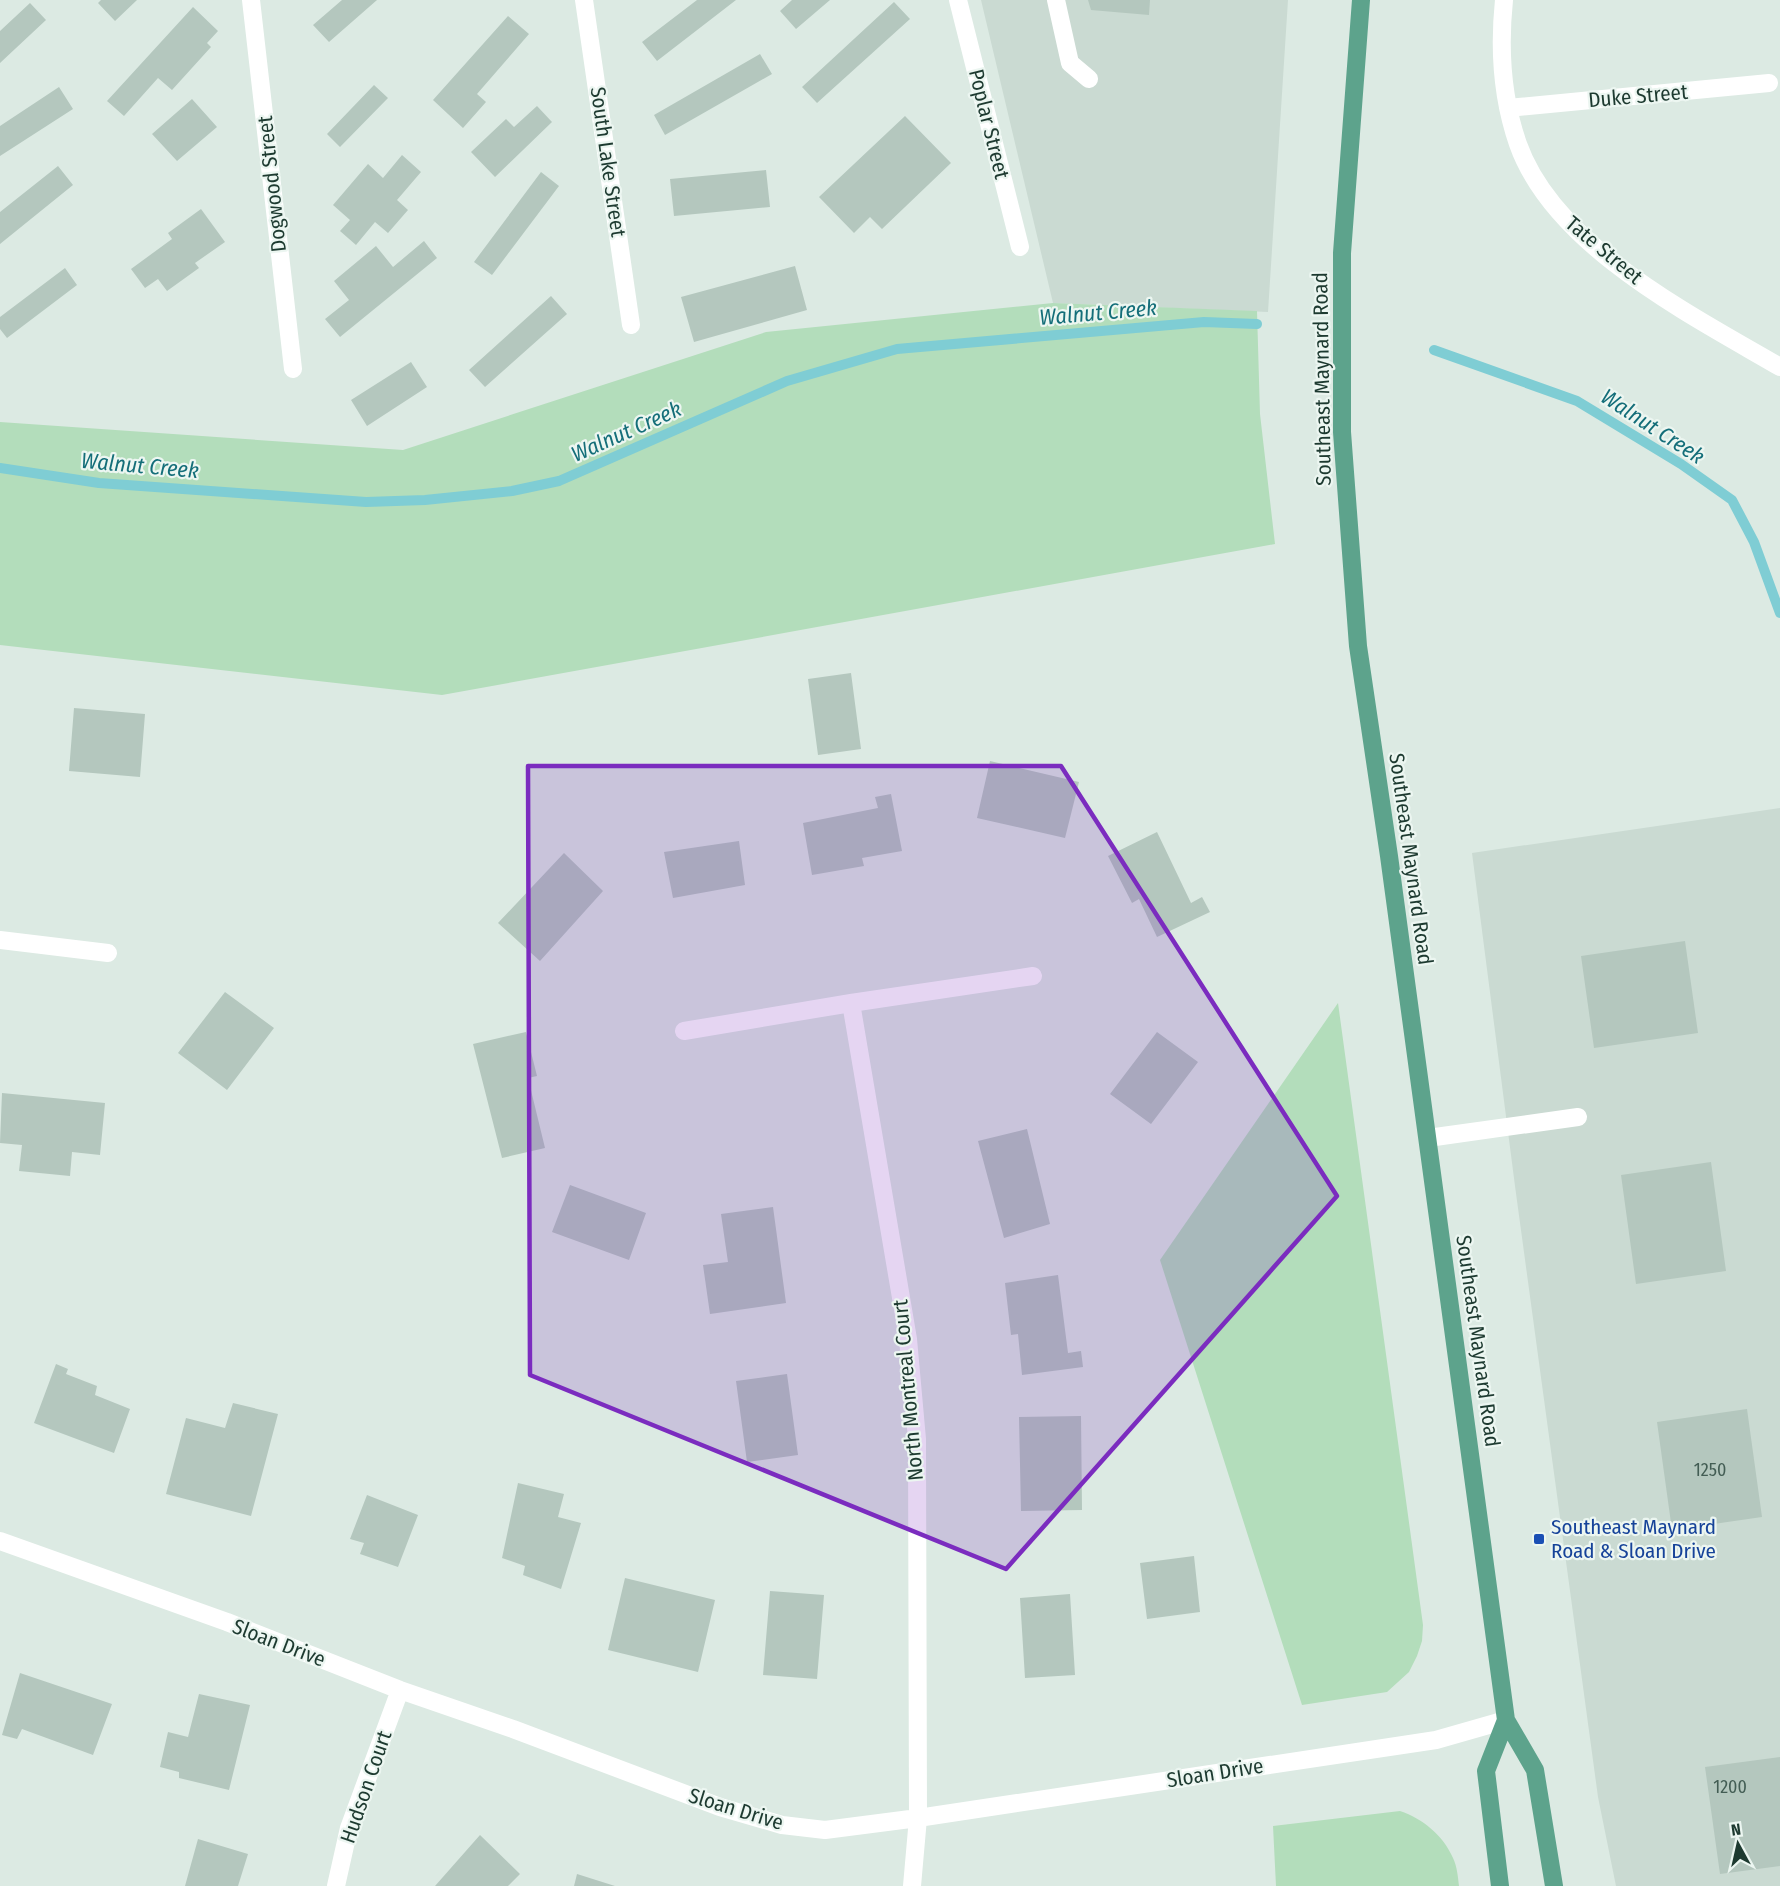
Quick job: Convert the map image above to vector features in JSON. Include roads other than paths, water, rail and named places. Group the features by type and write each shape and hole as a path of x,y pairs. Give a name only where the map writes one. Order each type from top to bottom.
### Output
{"main road":[{"name":"Southeast Maynard Road","path":"1361,0 1342,253 1342,432 1358,646 1428,1138 1506,1720 1535,1770 1553,1879"},
{"name":"Southeast Maynard Road","path":"1500,1886 1486,1772 1506,1720"}],"street":[{"name":"Dogwood Street","path":"251,0 293,369"},
{"name":"South Lake Street","path":"584,0 631,325"},
{"name":"Poplar Street","path":"958,0 1020,248"},
{"path":"1056,0 1070,63 1089,79"},
{"name":"Tate Street","path":"1504,0 1502,63 1508,108 1519,146 1538,183 1565,220 1595,249 1656,293 1780,367"},
{"name":"Duke Street","path":"1508,108 1769,83"},
{"path":"0,940 108,953"},
{"path":"684,1031 1033,975"},
{"name":"North Montreal Court","path":"851,1003 908,1339 917,1439 918,1818 912,1886"},
{"path":"1428,1138 1578,1117"},
{"name":"Sloan Drive","path":"0,1541 227,1622 400,1690 513,1728 720,1807 782,1825 825,1830 918,1818 1436,1740 1506,1720"},
{"name":"Hudson Court","path":"336,1886 349,1828 400,1690"},
{"path":"1553,1879 1565,1886"}],"waterway":[{"name":"Walnut Creek","path":"0,468 99,483 366,502 425,500 512,491 559,481 787,381 897,349 1204,322 1257,324"},
{"name":"Walnut Creek","path":"1434,350 1577,401 1681,464 1732,500 1754,542 1780,613"}],"place":[{"name":"Southeast Maynard Road & Sloan Drive","path":"1539,1539"}]}
